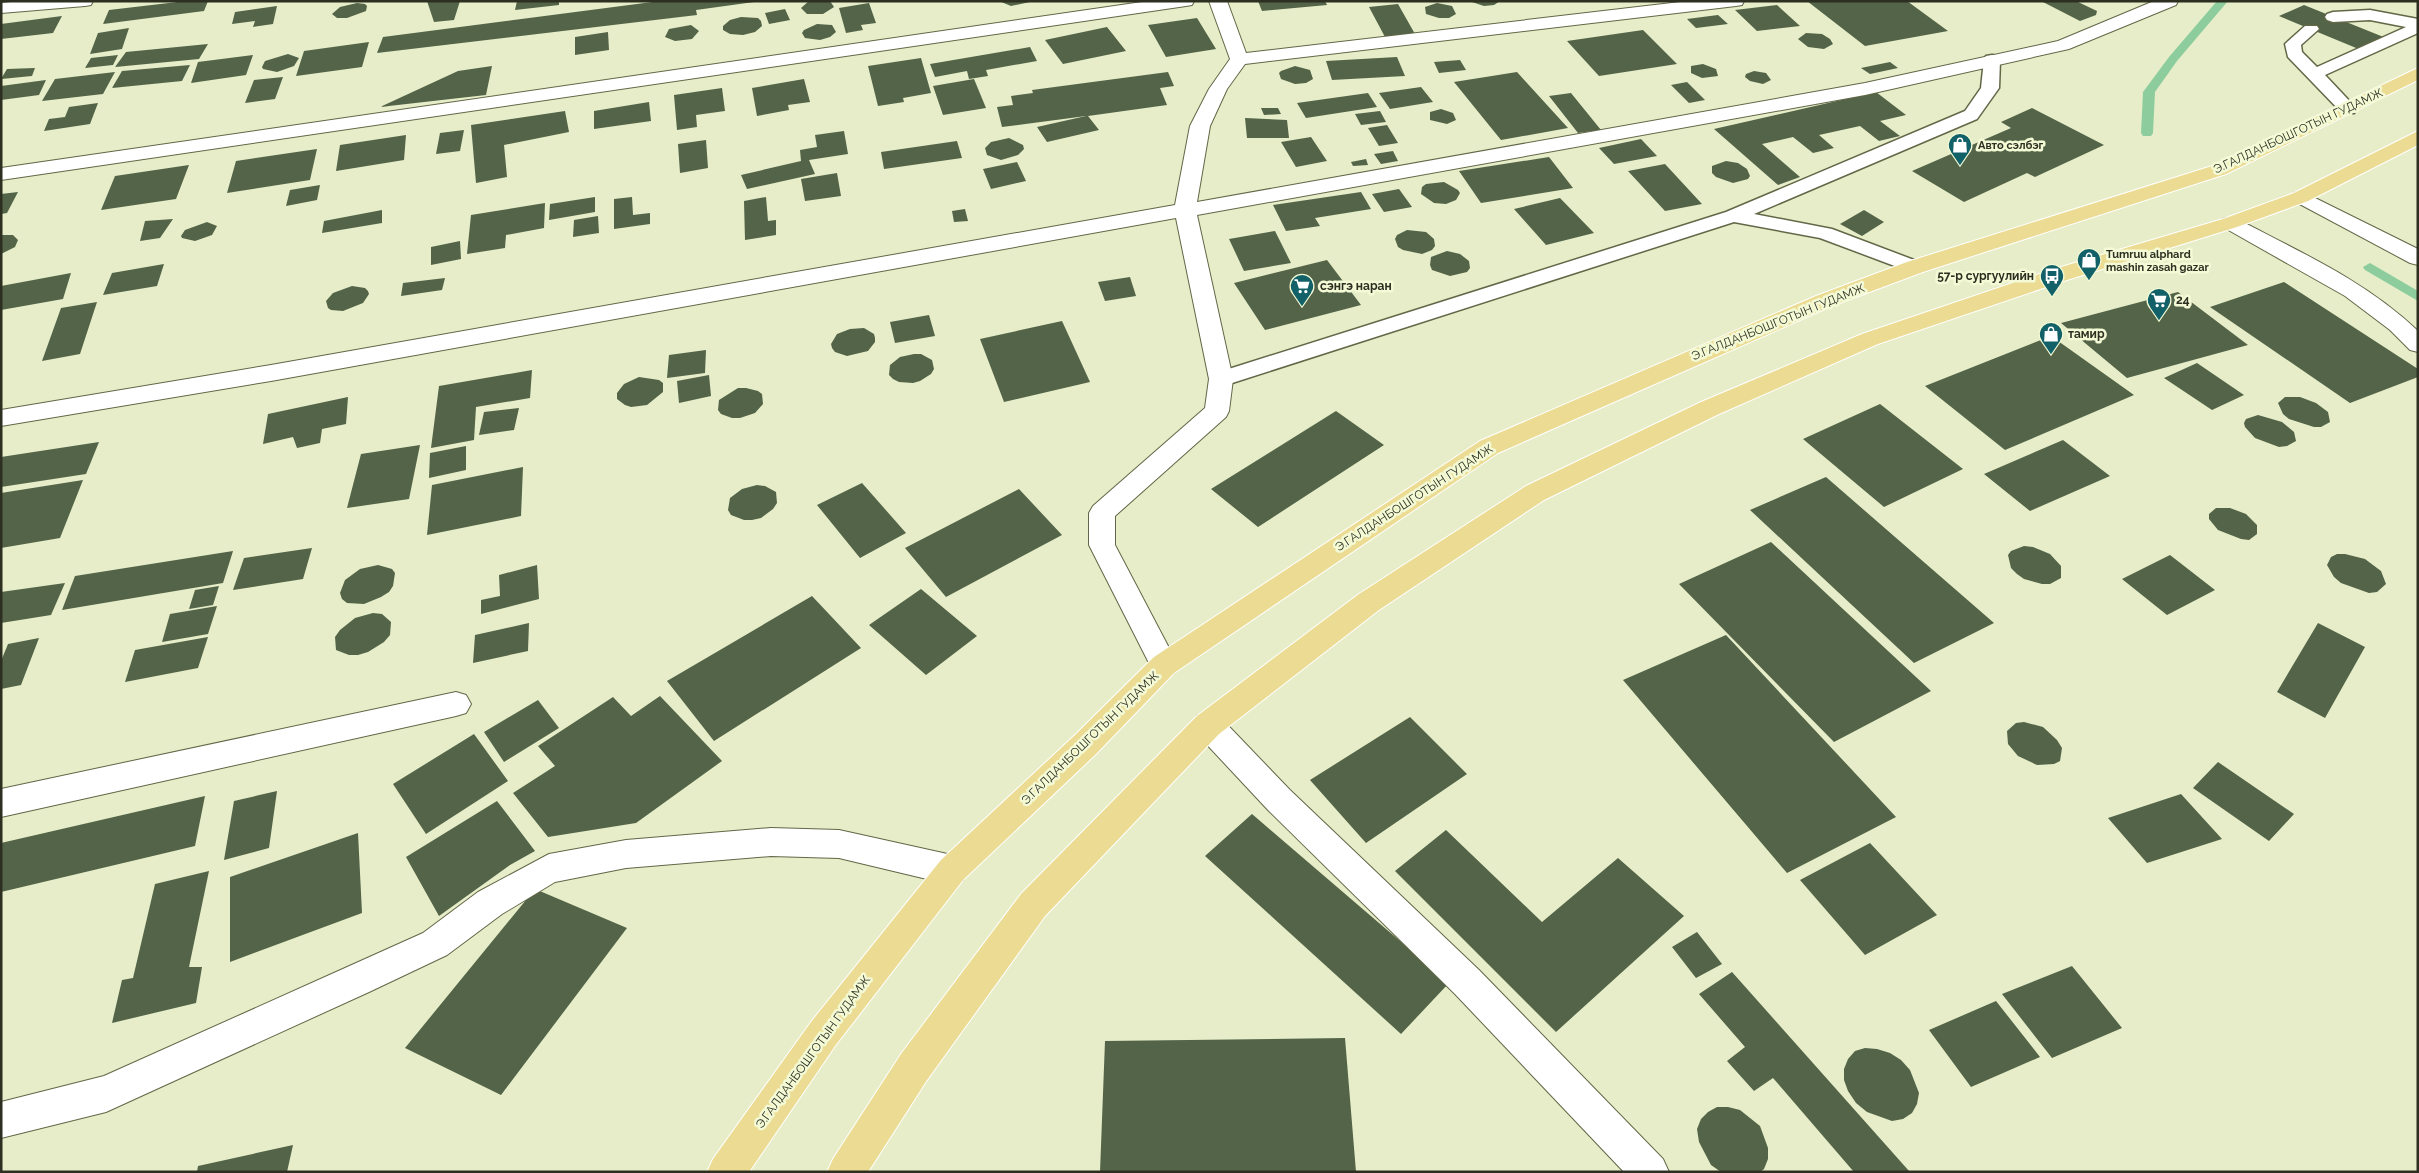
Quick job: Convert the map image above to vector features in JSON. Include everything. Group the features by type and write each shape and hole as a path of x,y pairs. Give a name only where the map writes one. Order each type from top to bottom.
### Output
{"main road":[{"name":"Э.ГАЛДАНБОШГОТЫН ГУДАМЖ","path":"726,1172 822,1034 952,870 1085,745 1164,665 1489,447 1669,366 1806,308 1915,268 2219,170 2348,109 2418,73"},
{"path":"846,1172 914,1067 1033,905 1208,725 1369,602 1535,493 1710,408 1870,339 2059,275 2230,223 2301,197 2418,138"}],"street":[{"path":"1,8 85,1"},
{"path":"1,174 1186,1"},
{"path":"1218,1 1239,59"},
{"path":"1164,665 1102,545 1102,512 1217,411 1221,379 1185,209 1192,157 1200,126 1218,89 1239,59 1736,1"},
{"path":"1,418 271,373 1864,88 2063,45 2170,1"},
{"path":"2301,197 2418,258"},
{"path":"2230,223 2358,293 2401,326 2418,345"},
{"path":"1,803 456,704"},
{"path":"1208,725 1279,800 1467,982 1650,1172"},
{"path":"1,1120 106,1094 348,984 435,944 490,903 549,869 626,854 770,842 839,844 952,870"}],"lane":[{"path":"2333,16 2370,15 2418,26"},
{"path":"2314,74 2418,26"},
{"path":"2310,29 2293,44 2294,53 2348,109"},
{"path":"1221,379 1733,216 1971,115 1990,88 1992,60"},
{"path":"1733,216 1825,233 1915,268"}],"building":[{"path":"186,1 208,1 204,11 103,24 109,10"},
{"path":"427,1 460,1 454,20 434,22"},
{"path":"517,1 559,1 559,5 515,10"},
{"path":"660,1 754,2 696,10 697,15 377,53 383,37"},
{"path":"809,1 830,1 834,7 823,14 807,14 801,8"},
{"path":"999,1 1029,1 1030,2 1011,6"},
{"path":"1258,1 1325,1 1327,5 1262,11"},
{"path":"1469,1 1500,1 1494,5 1484,6"},
{"path":"1807,1 1907,1 1948,31 1865,46"},
{"path":"2076,1 2097,11 2096,15 2080,21 2043,2"},
{"path":"357,3 365,4 367,6 366,11 347,18 337,18 332,14 340,7"},
{"path":"869,3 876,23 861,25 863,30 846,33 839,8"},
{"path":"1437,3 1452,6 1456,14 1449,18 1439,18 1426,14 1425,7"},
{"path":"1398,4 1415,34 1385,37 1369,7"},
{"path":"1777,5 1800,26 1757,31 1735,10"},
{"path":"2304,5 2386,38 2361,50 2279,16"},
{"path":"277,6 273,24 253,27 255,21 232,24 235,12"},
{"path":"785,9 790,20 769,24 765,13"},
{"path":"1718,15 1728,24 1696,28 1687,19"},
{"path":"62,16 53,33 1,39 1,24"},
{"path":"741,17 758,18 762,26 755,32 743,35 730,34 723,30 723,26 730,20"},
{"path":"1197,18 1216,49 1166,57 1148,25"},
{"path":"817,24 832,25 836,32 830,37 820,40 805,38 802,33 804,30"},
{"path":"691,25 699,31 692,39 675,41 665,37 669,29"},
{"path":"1107,27 1126,51 1063,64 1045,40"},
{"path":"129,28 122,49 90,54 98,33"},
{"path":"1643,30 1677,64 1599,76 1567,41"},
{"path":"608,32 609,50 575,55 575,37"},
{"path":"1806,33 1822,34 1830,39 1833,44 1824,49 1808,47 1798,39"},
{"path":"369,42 362,67 296,76 304,51"},
{"path":"208,44 199,59 115,67 126,52"},
{"path":"1030,47 1037,61 986,70 988,76 969,79 967,71 935,77 930,64"},
{"path":"288,54 299,58 294,66 277,72 263,69 265,61"},
{"path":"118,55 113,65 85,68 91,58"},
{"path":"253,55 246,75 191,83 198,62"},
{"path":"1397,57 1405,76 1332,80 1326,61"},
{"path":"921,58 931,93 903,98 904,102 878,106 868,66"},
{"path":"1460,60 1466,70 1439,73 1434,62"},
{"path":"1890,62 1898,68 1870,74 1861,68"},
{"path":"1703,64 1716,69 1718,76 1702,78 1691,73 1691,66"},
{"path":"190,65 182,81 112,88 122,71"},
{"path":"492,66 486,95 380,107 458,71"},
{"path":"1295,66 1310,70 1313,79 1306,83 1295,84 1281,79 1279,73 1281,71"},
{"path":"35,68 32,76 1,79 7,69"},
{"path":"1754,71 1766,73 1771,80 1763,84 1750,81 1745,77 1746,74"},
{"path":"115,72 103,94 42,101 55,79"},
{"path":"1168,72 1174,86 1160,88 1167,105 1088,116 1099,130 1047,142 1037,127 1086,116 1002,127 997,107 1013,105 1011,96 1033,93 1032,90"},
{"path":"1517,72 1568,128 1501,140 1454,82"},
{"path":"283,77 275,99 245,103 254,80"},
{"path":"804,79 810,102 788,105 789,110 757,116 752,88"},
{"path":"974,79 986,108 943,115 933,86"},
{"path":"46,80 39,95 1,100 1,86"},
{"path":"1687,82 1705,100 1689,103 1671,85"},
{"path":"1421,87 1433,102 1390,109 1379,93"},
{"path":"722,88 725,111 696,115 697,127 677,130 674,95"},
{"path":"1876,92 1906,115 1880,121 1900,136 1879,141 1860,126 1819,135 1834,148 1813,153 1793,137 1762,144 1800,177 1778,185 1714,129"},
{"path":"1368,93 1377,107 1306,118 1297,103"},
{"path":"1571,93 1601,130 1578,133 1549,96"},
{"path":"649,102 651,121 594,129 594,111"},
{"path":"98,103 90,124 44,131 49,119 65,117 69,107"},
{"path":"1261,108 1278,108 1281,114 1264,115"},
{"path":"2032,108 2104,145 2035,177 2027,173 1964,202 1912,171 2011,128 2001,122"},
{"path":"1441,109 1453,113 1456,120 1447,124 1430,120 1430,112"},
{"path":"565,111 569,132 504,145 507,177 476,183 471,125"},
{"path":"1380,111 1386,122 1361,125 1355,114"},
{"path":"1245,118 1287,120 1289,138 1247,138"},
{"path":"1387,125 1398,143 1379,146 1368,128"},
{"path":"464,130 460,151 436,154 440,133"},
{"path":"844,131 848,154 809,160 815,174 747,189 741,175 801,161 800,150 817,147 815,135"},
{"path":"406,135 404,160 336,171 340,145"},
{"path":"1311,137 1327,161 1296,167 1281,142"},
{"path":"1009,138 1023,145 1024,149 1018,155 1001,160 987,155 985,148 991,142"},
{"path":"1641,139 1657,156 1614,164 1599,148"},
{"path":"706,140 708,168 680,173 678,144"},
{"path":"957,141 962,158 884,169 881,152"},
{"path":"317,149 310,180 227,193 236,161"},
{"path":"1393,151 1398,161 1381,164 1374,154"},
{"path":"1549,157 1573,188 1481,203 1459,171"},
{"path":"1366,159 1368,165 1353,166 1351,162"},
{"path":"1726,161 1738,163 1747,169 1750,176 1748,179 1733,183 1716,177 1712,173 1712,166"},
{"path":"1017,162 1026,181 991,189 983,169"},
{"path":"1665,164 1702,204 1665,211 1628,171"},
{"path":"189,165 176,199 101,210 115,176"},
{"path":"837,173 841,196 805,201 801,179"},
{"path":"1444,182 1460,193 1456,200 1446,204 1434,203 1421,194 1422,187 1426,184"},
{"path":"320,185 317,200 286,206 290,190"},
{"path":"1399,189 1412,207 1384,212 1372,194"},
{"path":"18,192 7,213 1,214 1,194"},
{"path":"1361,192 1371,209 1315,218 1320,226 1286,231 1273,205"},
{"path":"595,197 595,212 549,220 550,204"},
{"path":"632,197 633,215 650,213 650,224 614,229 614,199"},
{"path":"766,197 768,221 776,220 776,235 745,240 744,201"},
{"path":"1560,198 1594,233 1546,245 1514,209"},
{"path":"545,203 544,228 506,235 505,248 467,254 471,215"},
{"path":"965,209 968,221 954,222 952,211"},
{"path":"382,210 382,223 322,233 324,221"},
{"path":"1864,210 1884,222 1862,236 1840,224"},
{"path":"598,216 599,233 573,237 574,220"},
{"path":"173,219 160,238 140,241 145,221"},
{"path":"207,222 217,226 212,235 195,241 182,238 181,236 185,230"},
{"path":"1407,230 1426,232 1434,239 1435,246 1432,250 1422,254 1403,250 1398,247 1395,239 1397,235"},
{"path":"1275,231 1291,263 1244,271 1229,239"},
{"path":"1,235 13,235 18,240 15,247 1,254"},
{"path":"460,241 461,259 431,265 431,247"},
{"path":"1447,251 1460,254 1469,261 1470,268 1467,272 1450,276 1432,270 1430,265 1431,257"},
{"path":"1327,260 1361,305 1265,330 1234,283"},
{"path":"164,264 157,286 103,295 112,273"},
{"path":"71,273 63,299 1,310 1,286"},
{"path":"1130,277 1136,296 1105,301 1098,282"},
{"path":"445,278 442,290 401,296 403,283"},
{"path":"2284,282 2418,369 2418,377 2350,403 2210,307"},
{"path":"352,286 365,288 368,291 369,294 363,303 343,311 328,308 326,301 333,293"},
{"path":"2178,292 2248,345 2127,378 2061,323"},
{"path":"97,302 80,354 42,361 61,308"},
{"path":"929,315 935,336 895,343 890,322"},
{"path":"1062,321 1090,382 1004,402 980,339"},
{"path":"864,328 874,334 875,338 875,342 868,351 847,356 835,352 832,348 831,344 837,334 850,329"},
{"path":"2051,336 2134,395 2005,450 1925,386"},
{"path":"706,350 705,373 667,378 669,355"},
{"path":"921,354 932,360 934,369 931,374 913,383 899,382 889,375 890,365 900,357"},
{"path":"2197,363 2244,395 2212,410 2164,378"},
{"path":"532,370 530,398 476,407 474,440 431,448 439,386"},
{"path":"709,375 711,396 679,403 677,381"},
{"path":"639,377 659,380 663,383 663,392 647,405 631,407 625,405 617,399 617,393 624,384"},
{"path":"738,388 758,391 762,394 763,404 755,413 740,418 732,418 721,414 718,410 719,400"},
{"path":"348,397 346,424 322,429 320,443 297,448 293,437 263,444 268,414"},
{"path":"2285,397 2300,397 2316,403 2328,412 2330,422 2321,427 2314,427 2289,419 2283,414 2278,403"},
{"path":"1880,404 1963,469 1884,507 1803,439"},
{"path":"519,408 514,430 479,435 484,412"},
{"path":"1336,411 1384,445 1258,527 1211,489"},
{"path":"2258,415 2282,422 2294,432 2296,441 2287,446 2279,447 2255,438 2245,427 2244,423 2246,419"},
{"path":"2063,440 2110,476 2030,511 1984,474"},
{"path":"99,442 86,474 1,487 1,457"},
{"path":"420,445 409,499 347,508 361,454"},
{"path":"466,446 466,470 429,478 430,453"},
{"path":"523,467 521,516 427,535 432,485"},
{"path":"1826,477 1994,623 1914,663 1750,510"},
{"path":"83,480 60,538 1,548 1,493"},
{"path":"862,483 906,533 860,558 817,505"},
{"path":"757,485 765,486 776,492 777,503 773,509 761,518 752,520 744,520 731,515 728,510 730,498 742,489"},
{"path":"1019,489 1062,535 946,597 905,548"},
{"path":"2216,508 2230,508 2246,514 2257,525 2257,534 2249,540 2241,539 2218,530 2209,519 2209,514"},
{"path":"1771,542 1931,691 1834,742 1679,584"},
{"path":"2024,546 2033,547 2050,554 2061,566 2061,578 2050,584 2042,584 2024,579 2017,574 2011,568 2008,555 2011,551"},
{"path":"312,548 303,579 233,590 244,558"},
{"path":"233,551 223,583 62,610 75,576"},
{"path":"2337,554 2365,559 2381,571 2386,584 2377,592 2369,593 2341,583 2334,577 2327,565 2331,557"},
{"path":"2170,555 2215,590 2167,615 2122,579"},
{"path":"378,565 392,569 395,573 393,586 389,592 364,604 347,603 342,599 340,593 345,580 360,569"},
{"path":"537,565 539,599 481,614 481,600 500,596 499,575"},
{"path":"65,583 51,615 1,623 1,592"},
{"path":"219,586 213,605 189,609 195,590"},
{"path":"921,589 977,636 926,675 869,625"},
{"path":"812,596 861,648 714,741 667,681"},
{"path":"217,606 208,634 162,642 170,614"},
{"path":"373,613 382,614 391,622 390,635 384,642 368,652 358,655 349,655 336,650 335,637 340,630 355,618"},
{"path":"529,623 528,651 473,663 475,635"},
{"path":"2318,623 2365,647 2325,718 2277,692"},
{"path":"1726,635 1896,817 1787,873 1623,680"},
{"path":"208,637 198,668 125,682 135,650"},
{"path":"39,638 21,685 1,689 1,661 8,644"},
{"path":"660,696 722,761 636,823 548,837 513,793 555,766 538,746 613,697 631,716"},
{"path":"538,700 559,728 504,762 484,732"},
{"path":"1410,717 1467,774 1366,843 1310,780"},
{"path":"2024,722 2043,727 2057,740 2062,748 2060,761 2054,764 2037,765 2018,756 2008,744 2007,731 2016,723"},
{"path":"474,734 508,781 426,834 393,784"},
{"path":"2218,762 2294,814 2269,841 2193,788"},
{"path":"277,791 269,848 224,860 234,801"},
{"path":"2181,794 2222,839 2147,863 2108,818"},
{"path":"205,796 195,846 1,892 1,843"},
{"path":"497,801 535,851 510,865 439,916 406,857"},
{"path":"1252,814 1449,983 1401,1034 1205,856"},
{"path":"1446,830 1542,922 1618,858 1684,916 1556,1032 1395,871"},
{"path":"358,833 362,913 230,962 230,877"},
{"path":"1870,843 1937,915 1865,955 1800,880"},
{"path":"209,871 189,967 202,967 196,1003 112,1023 122,980 133,978 155,884"},
{"path":"535,889 627,928 501,1095 405,1048"},
{"path":"1697,932 1722,964 1696,978 1672,947"},
{"path":"2072,966 2122,1028 2052,1058 2002,994"},
{"path":"1732,972 1909,1171 1854,1172 1773,1078 1754,1091 1727,1061 1745,1047 1699,994"},
{"path":"1996,1001 2040,1057 1971,1087 1929,1030"},
{"path":"1345,1038 1356,1172 1100,1172 1105,1041"},
{"path":"1865,1048 1890,1053 1901,1060 1910,1070 1919,1093 1917,1104 1912,1113 1903,1119 1892,1121 1867,1112 1856,1103 1848,1091 1844,1080 1844,1069 1848,1059 1855,1051"},
{"path":"1717,1107 1740,1110 1760,1126 1768,1148 1768,1159 1764,1169 1760,1172 1721,1172 1711,1165 1699,1142 1697,1129 1701,1119"},
{"path":"293,1145 287,1172 197,1172 198,1166"}],"waterway":[{"path":"2147,133 2149,92 2173,59 2223,1"},
{"path":"2370,267 2418,297"}],"place":[{"name":"Авто сэлбэг","path":"1960,166"},
{"name":"Tumruu alphard mashin zasah gazar","path":"2089,281"},
{"name":"57-р сургуулийн","path":"2052,297"},
{"name":"сэнгэ наран","path":"1302,307"},
{"name":"24","path":"2159,321"},
{"name":"тамир","path":"2051,355"}]}
